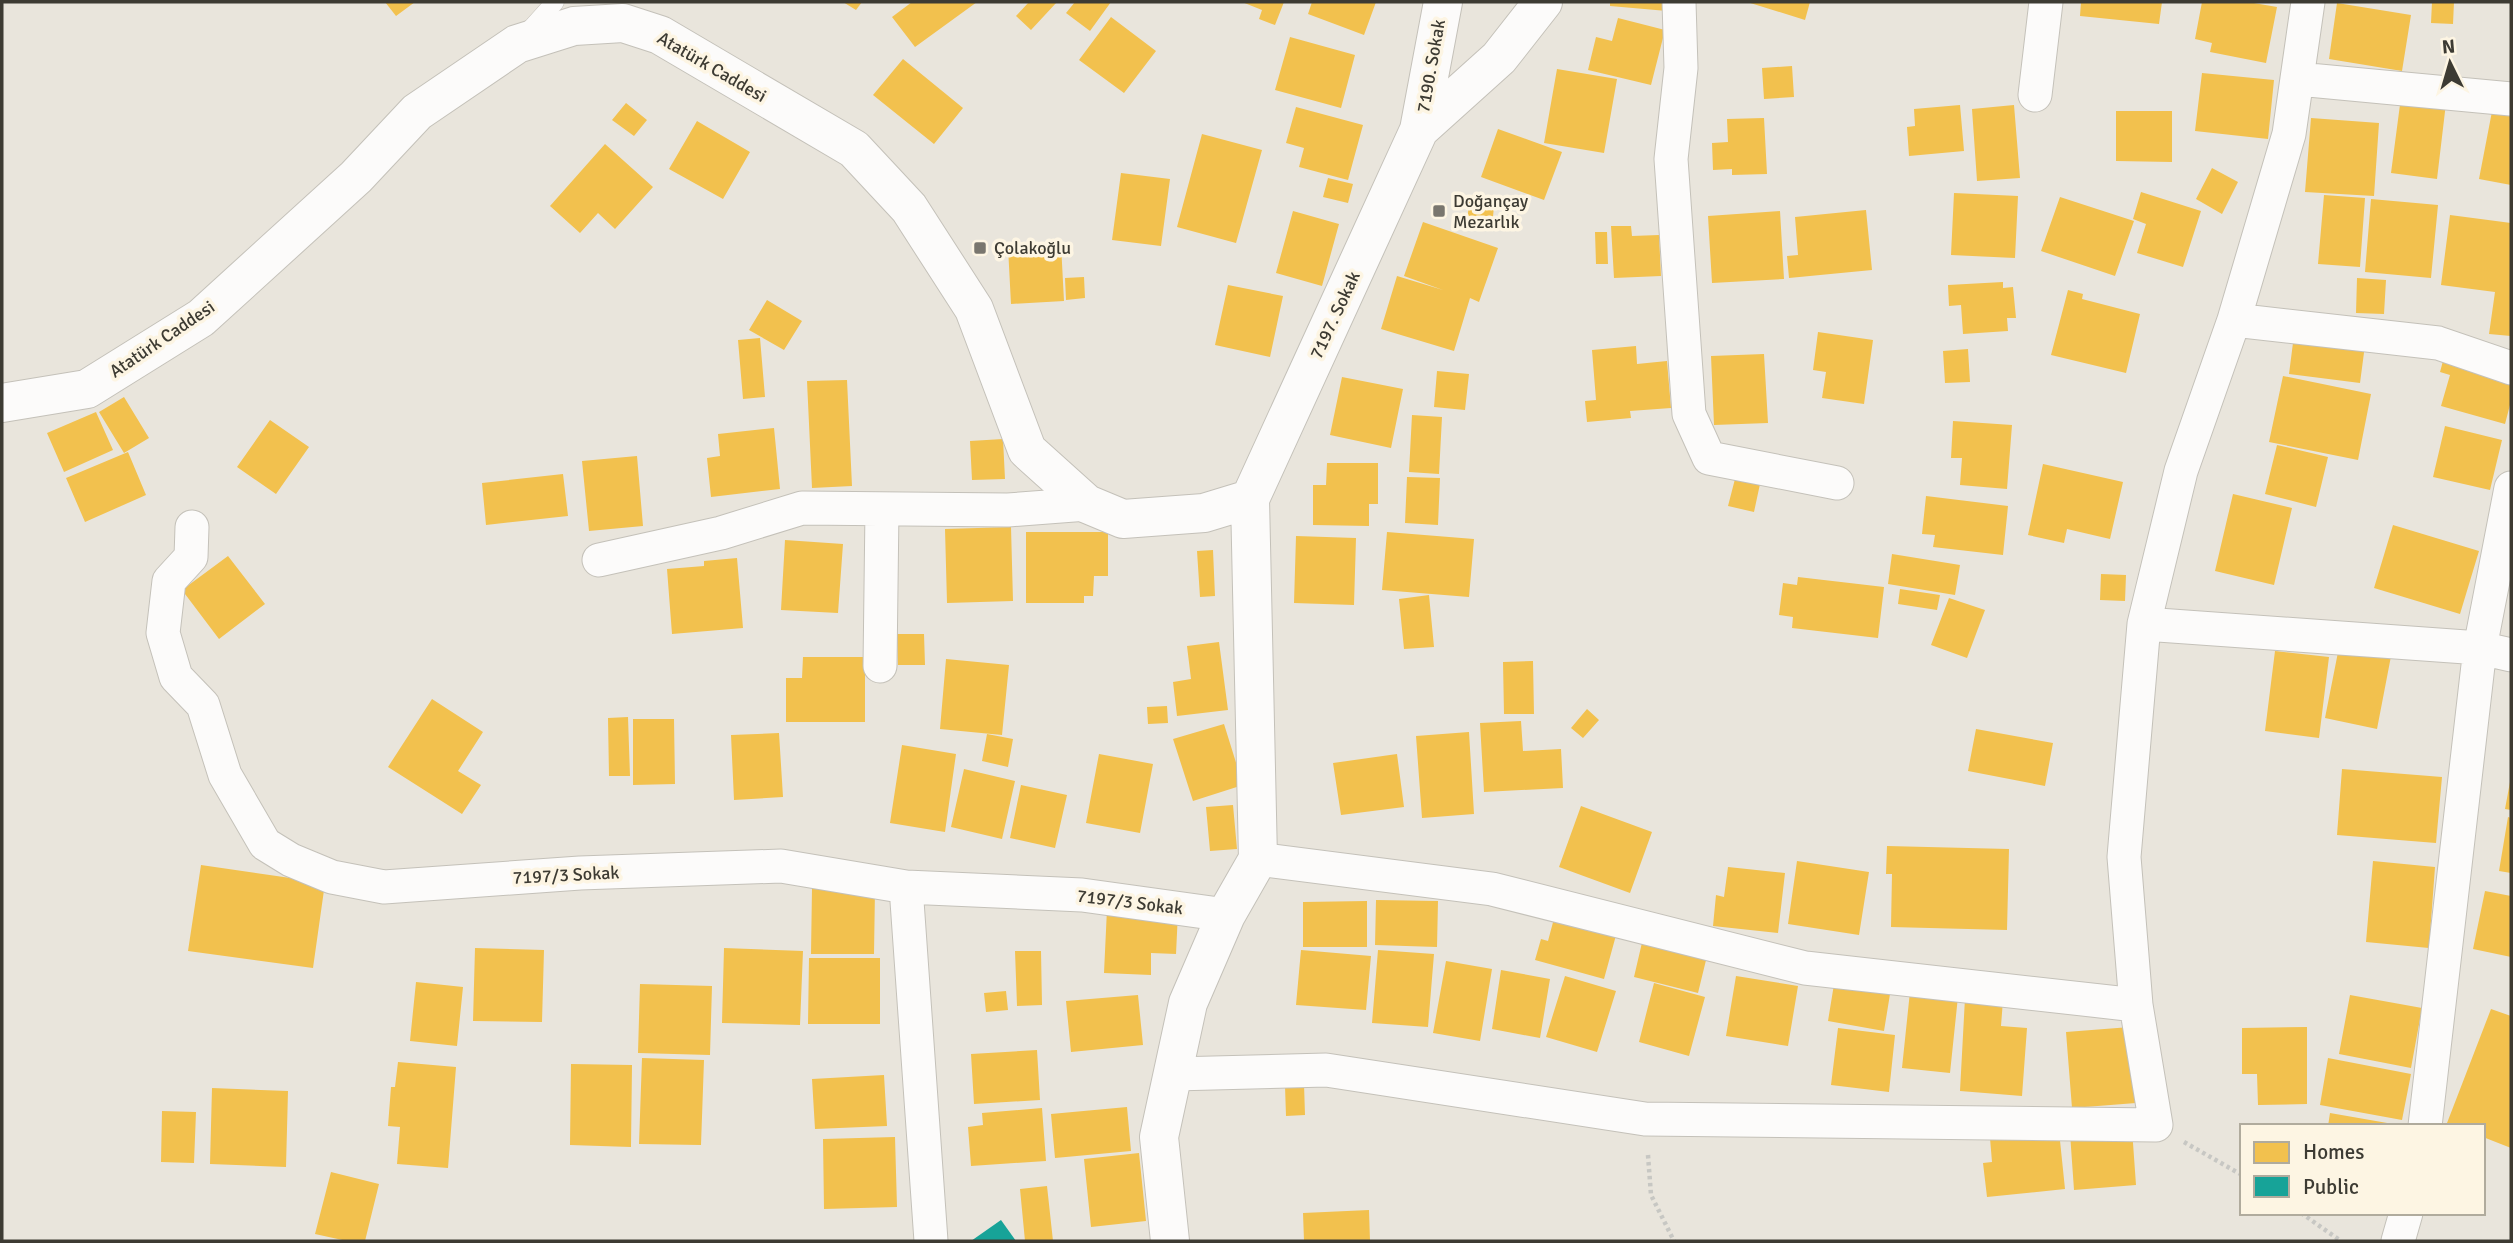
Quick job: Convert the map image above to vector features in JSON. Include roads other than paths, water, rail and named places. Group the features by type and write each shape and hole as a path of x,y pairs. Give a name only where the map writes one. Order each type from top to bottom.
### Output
{"street":[{"name":"7190. Sokak","path":"1419,130 1443,2"},
{"path":"1419,130 1499,58 1543,2"},
{"path":"1679,2 1681,68 1671,159 1689,414 1709,458 1837,482"},
{"path":"2035,95 2046,2"},
{"path":"1174,1074 1326,1070 1645,1119 2156,1125 2136,1005 2124,857 2144,624 2181,471 2234,320 2289,134 2308,2"},
{"name":"Atatürk Caddesi","path":"2,403 87,389 201,318 356,177 417,112 517,44 573,26 623,23 660,35 854,149 909,208 974,309 1027,450 1087,504 1123,519 1204,513 1250,499"},
{"path":"2298,79 2511,99"},
{"name":"7197. Sokak","path":"1250,499 1419,130"},
{"path":"2234,320 2438,343 2511,368"},
{"path":"2425,1124 2496,651 2511,488"},
{"path":"1170,1241 1159,1137 1188,1003 1226,915 1258,859 1250,499"},
{"path":"599,559 721,533 802,508 1008,510 1087,504"},
{"path":"880,666 882,509"},
{"name":"7197/3 Sokak","path":"192,527 191,557 169,581 163,633 176,677 203,705 225,775 265,844 291,860 332,877 384,887 580,873 781,866 906,887 1083,895 1226,915"},
{"path":"2144,624 2496,651"},
{"path":"1258,859 1492,890 1805,968 2136,1005"},
{"path":"906,887 931,1241"},
{"path":"2398,1241 2405,1215"}],"lane":[{"path":"517,44 555,2"}],"place":[{"name":"Doğançay Mezarlık","path":"1439,211"},
{"name":"Çolakoğlu","path":"980,248"}]}
